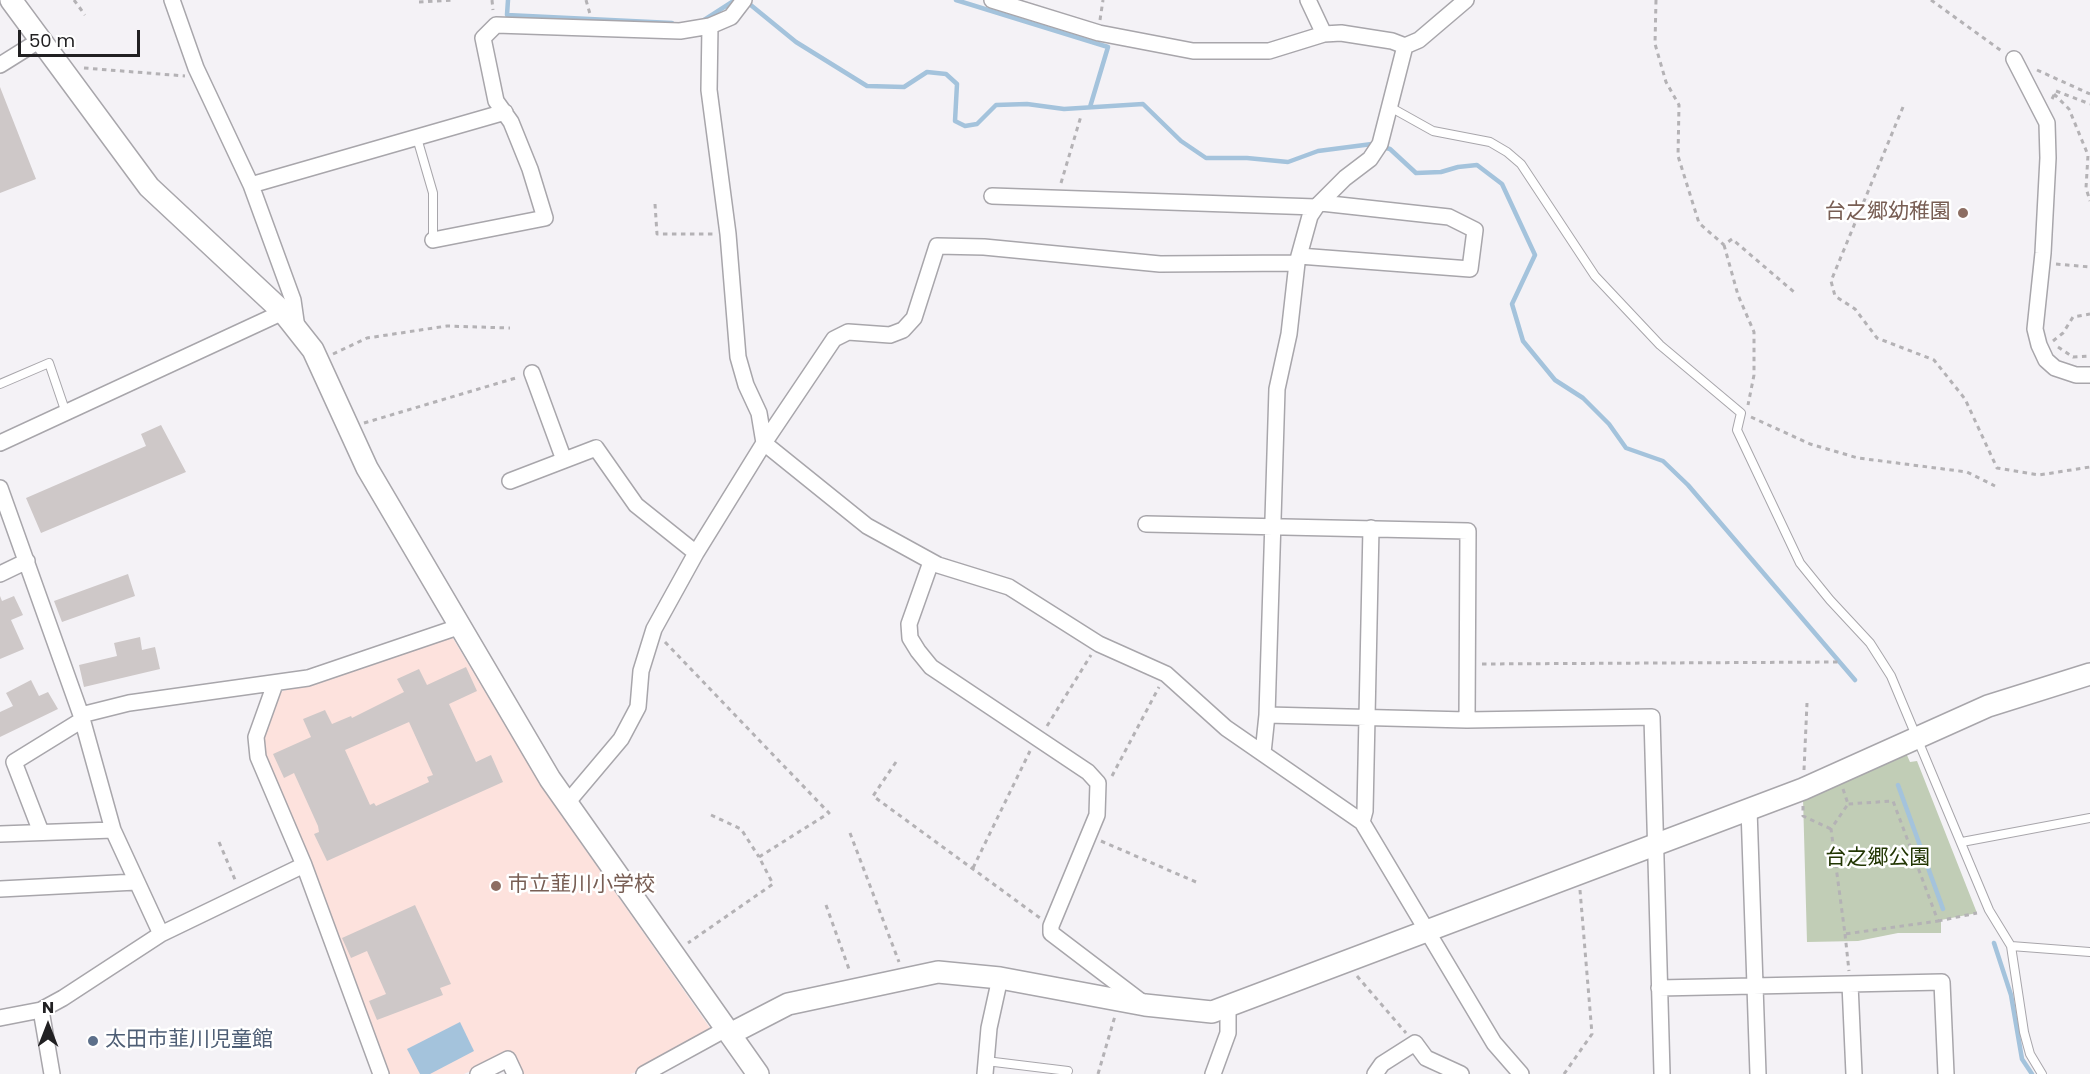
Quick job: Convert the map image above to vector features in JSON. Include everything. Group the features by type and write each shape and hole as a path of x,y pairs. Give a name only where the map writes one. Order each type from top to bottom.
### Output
{"street":[{"path":"11,0 149,187 290,320 318,361 368,468 544,770 758,1074"},
{"path":"172,0 200,77 251,186 293,300 290,320"},
{"path":"433,240 545,218 530,169 505,112 496,100 483,39 496,25 680,31 710,26 730,17 744,0"},
{"path":"992,0 1099,33 1193,51 1269,51 1324,34 1341,33 1392,41 1405,46 1419,40 1466,0"},
{"path":"1308,0 1324,34"},
{"path":"710,26 709,90 728,234 738,357 746,386 759,412 764,443 867,526 931,562 1009,587 1099,644 1166,674 1226,728 1362,822 1429,930 1494,1043 1521,1074"},
{"path":"0,65 40,40"},
{"path":"1263,753 1267,715 1277,389 1289,334 1298,260 1310,216 1345,178 1370,159 1380,144 1405,46"},
{"path":"2014,59 2046,123 2048,158 2043,254 2035,329 2046,360 2055,368 2076,375 2090,375"},
{"path":"251,186 505,112"},
{"path":"567,803 621,739 638,706 641,671 647,644 654,629 696,553 764,443 834,339 848,333 890,335 903,330 914,318 937,246 984,247 1160,264 1298,260 1470,269 1475,230 1449,218 1318,205 992,196"},
{"path":"0,443 66,413 290,320"},
{"path":"532,373 564,460"},
{"path":"510,481 596,448 636,505 696,553"},
{"path":"0,488 81,718 113,830 161,934"},
{"path":"1146,524 1468,531 1467,720"},
{"path":"1362,822 1365,811 1371,528"},
{"path":"0,574 27,561"},
{"path":"931,562 909,624 909,638 918,651 931,667 1088,772 1098,783 1097,815 1051,926 1051,933 1145,1005"},
{"path":"41,832 14,762 81,718 129,703 308,678 461,627"},
{"path":"644,1074 788,1004 938,972 1000,978 1145,1005 1212,1012 1803,789 1988,706 2090,674"},
{"path":"275,684 256,737 258,757 303,865 381,1074"},
{"path":"1267,715 1467,720 1652,717 1662,1073"},
{"path":"1749,809 1758,1074"},
{"path":"0,834 113,830"},
{"path":"0,1018 41,1010 161,934 303,865"},
{"path":"0,889 136,882"},
{"path":"985,1067 989,1028 1000,978"},
{"path":"1659,988 1942,982 1946,1074"},
{"path":"1850,984 1854,1074"},
{"path":"1213,1074 1228,1033 1228,1007"},
{"path":"41,1010 52,1074"},
{"path":"1376,1074 1382,1064 1415,1043 1426,1058 1461,1074"},
{"path":"478,1074 508,1059 515,1074"}],"lane":[{"path":"1390,107 1433,131 1490,142 1521,164 1595,276 1660,345 1741,413 1737,429 1800,562 1830,600 1870,643 1891,676 1989,910 2011,946 2024,1032 2030,1054 2042,1074"},
{"path":"417,138 432,193 433,240"},
{"path":"0,384 50,363 66,413"},
{"path":"1962,842 2090,818"},
{"path":"2011,946 2090,952"},
{"path":"985,1067 1068,1071"}],"path":[{"path":"74,0 85,15"},
{"path":"419,2 454,0"},
{"path":"1656,0 1655,44 1666,82 1679,105 1678,156 1699,223 1724,245 1738,295 1754,332 1754,375 1749,404 1741,413 1810,444 1858,458 1967,472 1995,486"},
{"path":"81,68 200,77"},
{"path":"2053,107 2052,97 2056,91 2090,104"},
{"path":"2054,94 2069,109 2085,146 2088,155 2086,188 2090,201"},
{"path":"1903,107 1831,281 1835,296 1855,309 1878,338 1934,360 1965,399 1997,468 2039,476 2090,466"},
{"path":"1056,198 1081,116"},
{"path":"656,204 657,234 728,234"},
{"path":"1724,245 1732,240 1794,292"},
{"path":"2054,264 2090,267"},
{"path":"2053,341 2063,333 2073,317 2090,314"},
{"path":"318,361 368,338 447,326 510,328"},
{"path":"349,428 532,373"},
{"path":"654,629 829,813 759,857"},
{"path":"1468,664 1838,662"},
{"path":"1097,803 1166,674"},
{"path":"1807,703 1803,816 1831,829"},
{"path":"896,762 873,796 1051,926"},
{"path":"1837,774 1848,804"},
{"path":"1848,804 1893,801 1938,921"},
{"path":"1848,804 1831,829 1850,984"},
{"path":"674,953 773,884 741,829 711,815"},
{"path":"850,833 904,978"},
{"path":"1088,836 1196,882"},
{"path":"219,842 242,895"},
{"path":"1564,1074 1592,1034 1578,874"},
{"path":"826,905 856,988"},
{"path":"1845,934 1938,921 1989,910"},
{"path":"1345,961 1415,1043"},
{"path":"1098,1074 1120,1000"}],"shaded area":[{"path":"451,635 543,789 710,1028 640,1071 630,1074 520,1074 510,1054 464,1074 387,1074 262,754 262,737 277,693"}],"green space":[{"name":"台之郷公園","path":"1906,753 1910,762 1917,761 1977,913 1941,920 1941,933 1898,933 1858,941 1807,942 1803,798"}],"water":[{"path":"460,1022 474,1051 430,1074 420,1074 407,1049"}],"building":[{"path":"0,87 36,179 0,193"},
{"path":"161,425 186,472 41,533 26,498 146,446 141,434"},
{"path":"128,574 135,596 62,622 54,601"},
{"path":"0,596 2,601 14,596 23,615 11,620 24,649 0,659"},
{"path":"140,637 142,650 155,647 160,669 84,687 79,665 117,656 114,643"},
{"path":"466,667 477,691 449,704 476,762 491,755 503,782 327,861 314,834 319,832 318,826 294,773 284,778 273,754 311,737 303,719 325,710 332,724 351,716 352,718 404,692 397,679 419,669 427,685","holes":["409,722 433,775 427,777 429,782 376,806 374,803 370,805 345,750"]},
{"path":"31,680 39,696 48,692 58,709 0,737 0,712 13,706 6,693"},
{"path":"415,905 451,984 440,988 443,995 377,1020 369,1001 386,994 367,951 351,958 342,938"}],"waterway":[{"path":"508,0 507,15 672,23"},
{"path":"701,22 735,0"},
{"path":"956,0 1108,47 1090,107"},
{"path":"747,2 796,42 867,86 904,87 927,72 946,74 957,84 955,121 965,126 977,124 996,105 1027,104 1064,109 1143,104 1181,141 1206,158 1247,158 1288,162 1318,151 1372,144 1390,149 1416,173 1441,172 1477,165 1502,184 1535,255 1512,304 1523,341 1555,380 1583,398 1609,424 1626,448 1663,461 1688,485 1855,680"},
{"path":"1898,785 1943,909"},
{"path":"1994,943 2011,995 2022,1059 2032,1074"}],"place":[{"name":"台之郷幼稚園","path":"1963,213"},
{"name":"市立韮川小学校","path":"496,886"},
{"name":"太田市韮川児童館","path":"93,1041"}]}
